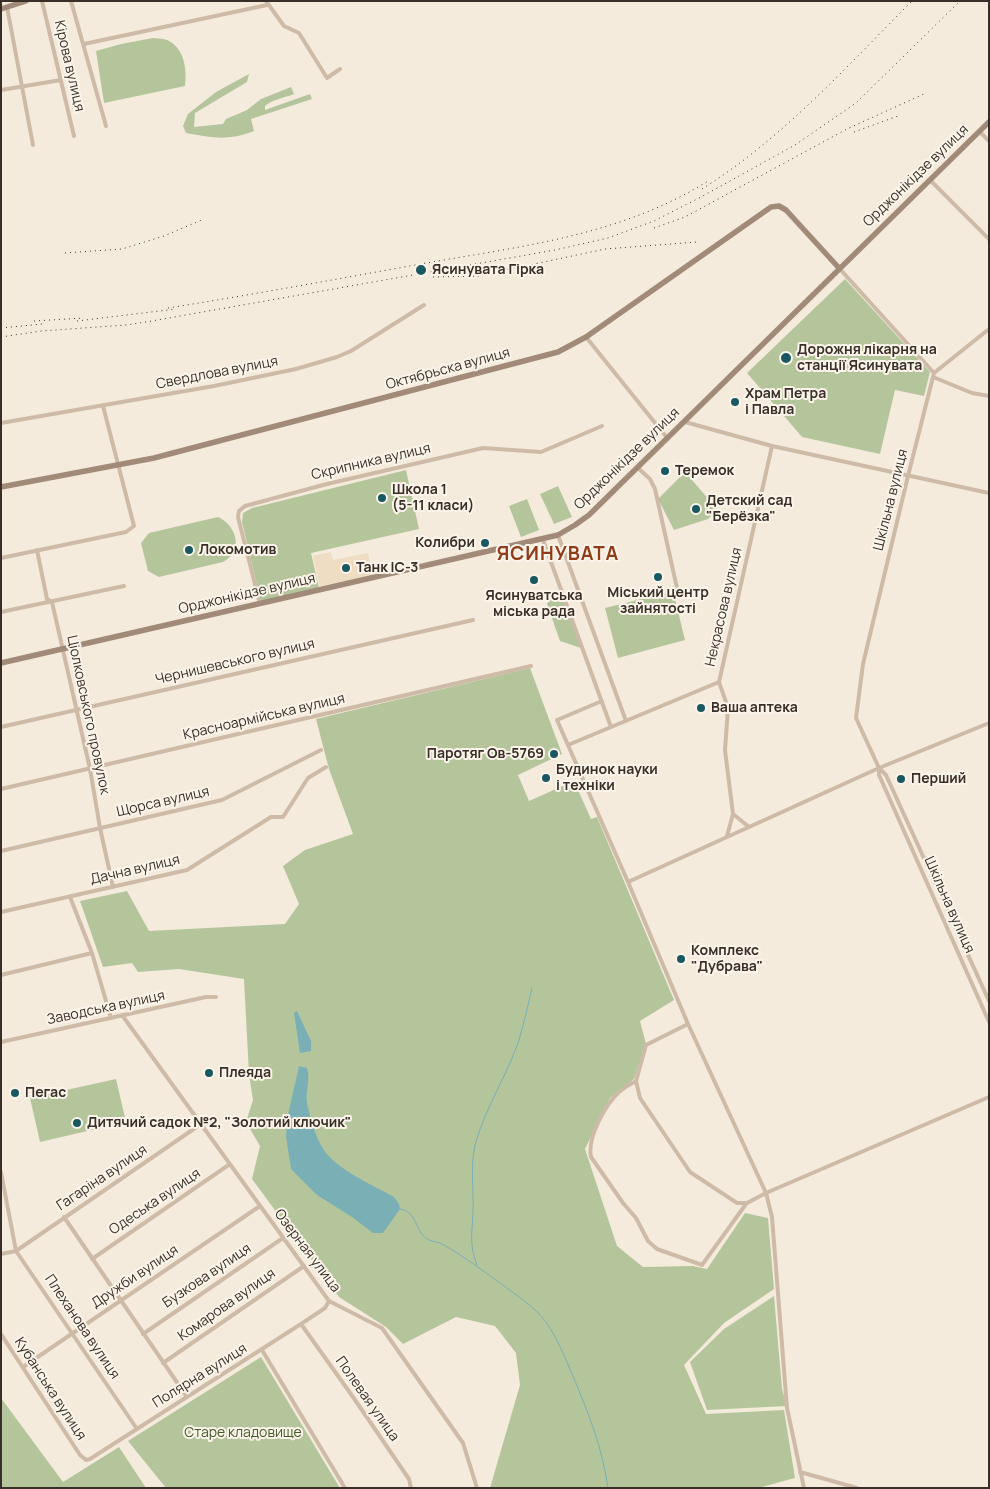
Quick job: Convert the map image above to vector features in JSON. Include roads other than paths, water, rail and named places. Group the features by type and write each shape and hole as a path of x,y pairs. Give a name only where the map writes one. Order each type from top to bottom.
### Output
{"main road":[{"path":"4,8 26,1"},
{"name":"Орджонікідзе вулиця","path":"1,663 543,540 558,535 589,514 638,468 989,122"},
{"name":"Октябрьска вулиця","path":"1,488 119,466 558,352 586,337 771,207 779,206 786,210 839,268"}],"street":[{"name":"Кірова вулиця","path":"42,1 74,136"},
{"path":"71,1 106,126"},
{"path":"84,44 266,3 284,26 299,33 327,78 340,69"},
{"path":"4,8 34,145"},
{"path":"1,90 61,80"},
{"path":"979,131 989,141"},
{"path":"930,180 989,239"},
{"path":"839,268 934,375 972,393 989,396"},
{"name":"Свердлова вулиця","path":"1,423 259,377 337,358 424,305"},
{"path":"934,375 989,329"},
{"path":"586,337 668,439"},
{"name":"Шкільна вулиця","path":"934,375 863,664 856,718 879,768 886,775 989,1001"},
{"path":"1,558 126,532 134,526 103,406"},
{"path":"685,422 772,446 989,493"},
{"name":"Скрипника вулиця","path":"260,604 238,517 239,511 245,506 327,484 483,448 541,452 602,426"},
{"name":"Некрасова вулиця","path":"733,814 725,750 728,708 719,682 772,446"},
{"path":"638,468 650,479 655,489 678,588"},
{"path":"558,535 626,721"},
{"path":"543,540 611,727"},
{"name":"Ціолковського провулок","path":"37,550 47,599 52,602 77,710 113,887"},
{"path":"1,612 124,586"},
{"name":"Чернишевського вулиця","path":"1,728 473,620"},
{"name":"Красноармійська вулиця","path":"1,789 531,666"},
{"path":"568,745 719,682"},
{"path":"602,701 557,720 688,1024 766,1193 772,1217 787,1408 804,1488"},
{"path":"628,882 879,768 989,723"},
{"name":"Щорса вулиця","path":"1,851 222,800 321,750"},
{"name":"Дачна вулиця","path":"1,912 187,870 271,817 283,818 308,778 326,766"},
{"name":"Шкільна вулиця","path":"879,768 878,776 986,1011 989,1022"},
{"path":"727,836 733,814 749,827"},
{"path":"70,897 92,953 111,1018"},
{"path":"1,975 92,953"},
{"name":"Заводська вулиця","path":"1,1042 206,997 216,997"},
{"name":"Озерная улица","path":"122,1015 329,1301 382,1328 463,1443 476,1488"},
{"path":"688,1024 646,1045 636,1081 640,1098 690,1172 737,1203 746,1204"},
{"path":"636,1081 618,1093 605,1110 595,1131 590,1150 591,1156 623,1203 636,1218 648,1241 657,1249 702,1265 746,1204 766,1193 989,1097"},
{"name":"Гагаріна вулиця","path":"16,1251 201,1124"},
{"name":"Одеська вулиця","path":"92,1259 230,1164"},
{"path":"1,1172 16,1251 1,1254"},
{"name":"Дружби вулиця","path":"23,1367 260,1206"},
{"path":"64,1217 187,1397"},
{"name":"Бузкова вулиця","path":"143,1334 283,1238"},
{"name":"Плеханова вулиця","path":"16,1251 137,1429"},
{"name":"Комарова вулиця","path":"163,1363 304,1266"},
{"name":"Полярна вулиця","path":"80,1455 83,1459 90,1459 262,1350 325,1308 329,1301"},
{"name":"Полевая улица","path":"301,1324 383,1441 408,1479 411,1488"},
{"name":"Кубанська вулиця","path":"1,1334 80,1455"},
{"path":"262,1350 345,1488"},
{"path":"800,1472 857,1488"}],"water":[{"path":"297,1011 311,1041 311,1051 300,1053 294,1013"},
{"path":"299,1066 307,1068 307,1103 315,1133 324,1150 337,1164 394,1197 399,1204 400,1209 383,1233 373,1233 317,1195 291,1169 286,1136 288,1115"}],"waterway":[{"path":"477,1265 472,1239 472,1179 475,1145 484,1118 519,1040 532,988"},
{"path":"400,1209 410,1214 424,1237 444,1245 472,1263 524,1301 546,1322 561,1349 590,1418 599,1444 608,1488"}],"railway":[{"path":"702,189 759,148 786,125 838,76 912,1"},
{"path":"1,337 41,331 146,322 555,250 608,238 654,221 795,145 856,103 960,1"},
{"path":"654,228 685,217 847,129 926,93"},
{"path":"854,132 898,116"},
{"path":"168,308 566,237 639,215 674,200 708,181"},
{"path":"65,253 122,249 164,236 204,219"},
{"path":"433,277 478,276 605,249 697,242"},
{"path":"77,321 176,309"},
{"path":"34,321 84,318"},
{"path":"1,328 42,324"}],"place":[{"name":"Ясинувата Гірка","path":"421,270"},
{"name":"Дорожня лікарня на станції Ясинувата","path":"786,358"},
{"name":"Храм Петра і Павла","path":"735,402"},
{"name":"Теремок","path":"665,471"},
{"name":"Школа 1 (5-11 класи)","path":"382,498"},
{"name":"Детский сад \"Берёзка\"","path":"696,509"},
{"name":"Колибри","path":"485,543"},
{"name":"Локомотив","path":"189,550"},
{"name":"Танк ІС-3","path":"346,568"},
{"name":"Міський центр зайнятості","path":"658,577"},
{"name":"Ясинуватська міська рада","path":"534,580"},
{"name":"Ваша аптека","path":"701,708"},
{"name":"Паротяг Ов-5769","path":"554,754"},
{"name":"Будинок науки і техніки","path":"546,778"},
{"name":"Перший","path":"901,779"},
{"name":"Комплекс \"Дубрава\"","path":"681,959"},
{"name":"Плеяда","path":"209,1073"},
{"name":"Пегас","path":"15,1093"},
{"name":"Дитячий садок №2, \"Золотий ключик\"","path":"77,1123"}],"district":[{"name":"ЯСИНУВАТА","path":"558,555"}],"park label":[{"name":"Старе кладовище","path":"243,1433"}]}
